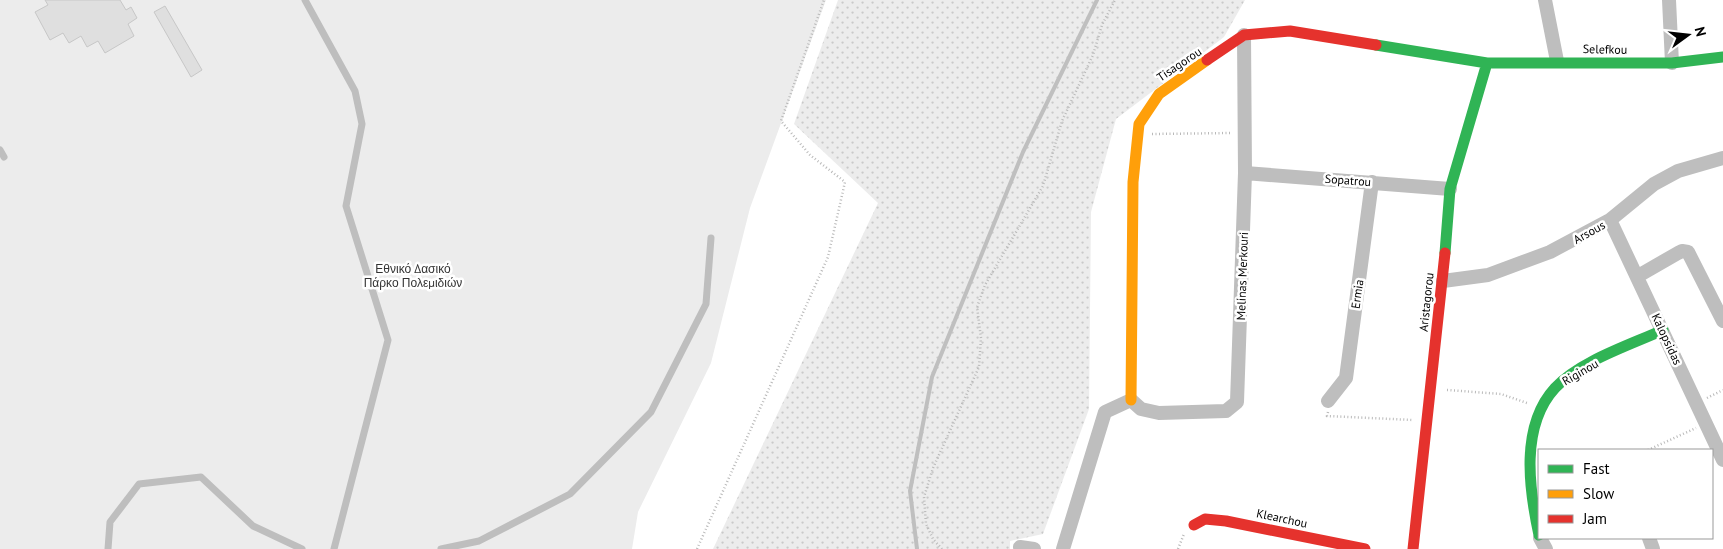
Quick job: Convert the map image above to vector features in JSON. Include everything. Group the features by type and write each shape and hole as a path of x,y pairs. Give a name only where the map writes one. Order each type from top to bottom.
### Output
{"street":[{"path":"1545,0 1557,61"},
{"path":"1669,0 1672,64"},
{"path":"1244,35 1290,32 1487,63"},
{"name":"Melinas Merkouri","path":"1130,400 1141,409 1159,413 1226,411 1237,402 1246,173 1244,35"},
{"name":"Tisagorou","path":"1130,400 1133,182 1139,124 1159,94 1244,35"},
{"name":"Selefkou","path":"1487,63 1557,61 1672,64 1723,57"},
{"name":"Aristagorou","path":"1413,549 1443,281 1450,189 1487,63"},
{"name":"Arsous","path":"1443,281 1488,275 1532,259 1582,236 1610,220 1654,184 1678,171 1723,158"},
{"name":"Sopatrou","path":"1246,173 1450,189"},
{"name":"Ermia","path":"1328,401 1346,378 1372,182"},
{"name":"Kalopsidas","path":"1610,220 1723,460"},
{"path":"1638,276 1682,250 1688,252 1723,321"},
{"name":"Riginou","path":"1538,527 1530,492 1532,440 1542,408 1556,387 1572,375 1663,330"},
{"path":"1063,549 1106,412 1130,400"},
{"name":"Klearchou","path":"1194,525 1205,519 1226,521 1365,549"},
{"path":"1020,547 1034,549"}],"lane":[{"path":"305,0 355,91 362,124 346,206 388,340 334,549"},
{"path":"441,549 479,541 570,494 651,412 706,304 711,238"},
{"path":"108,549 110,522 139,484 201,477 253,526 302,549"}],"path":[{"path":"697,549 828,257 845,182 810,155 781,120 824,0"},
{"path":"942,549 933,540 926,524 924,497 933,468 979,367 981,338 977,307 984,284 1043,186 1062,121 1093,55 1102,25 1115,0"},
{"path":"1138,134 1246,133"},
{"path":"1431,388 1501,394 1542,408"},
{"path":"1708,398 1723,390"},
{"path":"1328,401 1328,416 1427,421"},
{"path":"1650,449 1706,423"}],"green space":[{"name":"Εθνικό Δασικό Πάρκο Πολεμιδιών","path":"0,0 826,0 750,208 711,363 638,512 632,549 0,549"},
{"path":"838,0 1245,0 1224,37 1116,119 1091,212 1089,409 1043,534 1010,541 1010,549 713,549 878,203 794,124"}],"building":[{"path":"45,0 120,0 126,10 131,7 137,18 128,24 134,36 105,53 98,41 87,47 81,36 69,43 63,33 50,40 35,12 48,5"},
{"path":"165,6 202,70 191,77 154,12"}],"waterway":[{"path":"917,549 910,491 932,377 1023,152 1097,0"}],"traffic: fast":[{"path":"1376,45 1487,63 1672,63 1723,57"},
{"path":"1445,253 1450,189 1487,63"},
{"path":"1538,530 1532,498 1530,458 1536,421 1544,403 1565,378 1591,362 1663,330"}],"traffic: slow":[{"path":"1131,400 1133,182 1139,124 1159,94 1207,60"}],"traffic: jam":[{"path":"1207,60 1244,35 1290,31 1376,45"},
{"path":"1413,549 1445,253"},
{"path":"1194,525 1205,519 1226,521 1365,549"}]}
